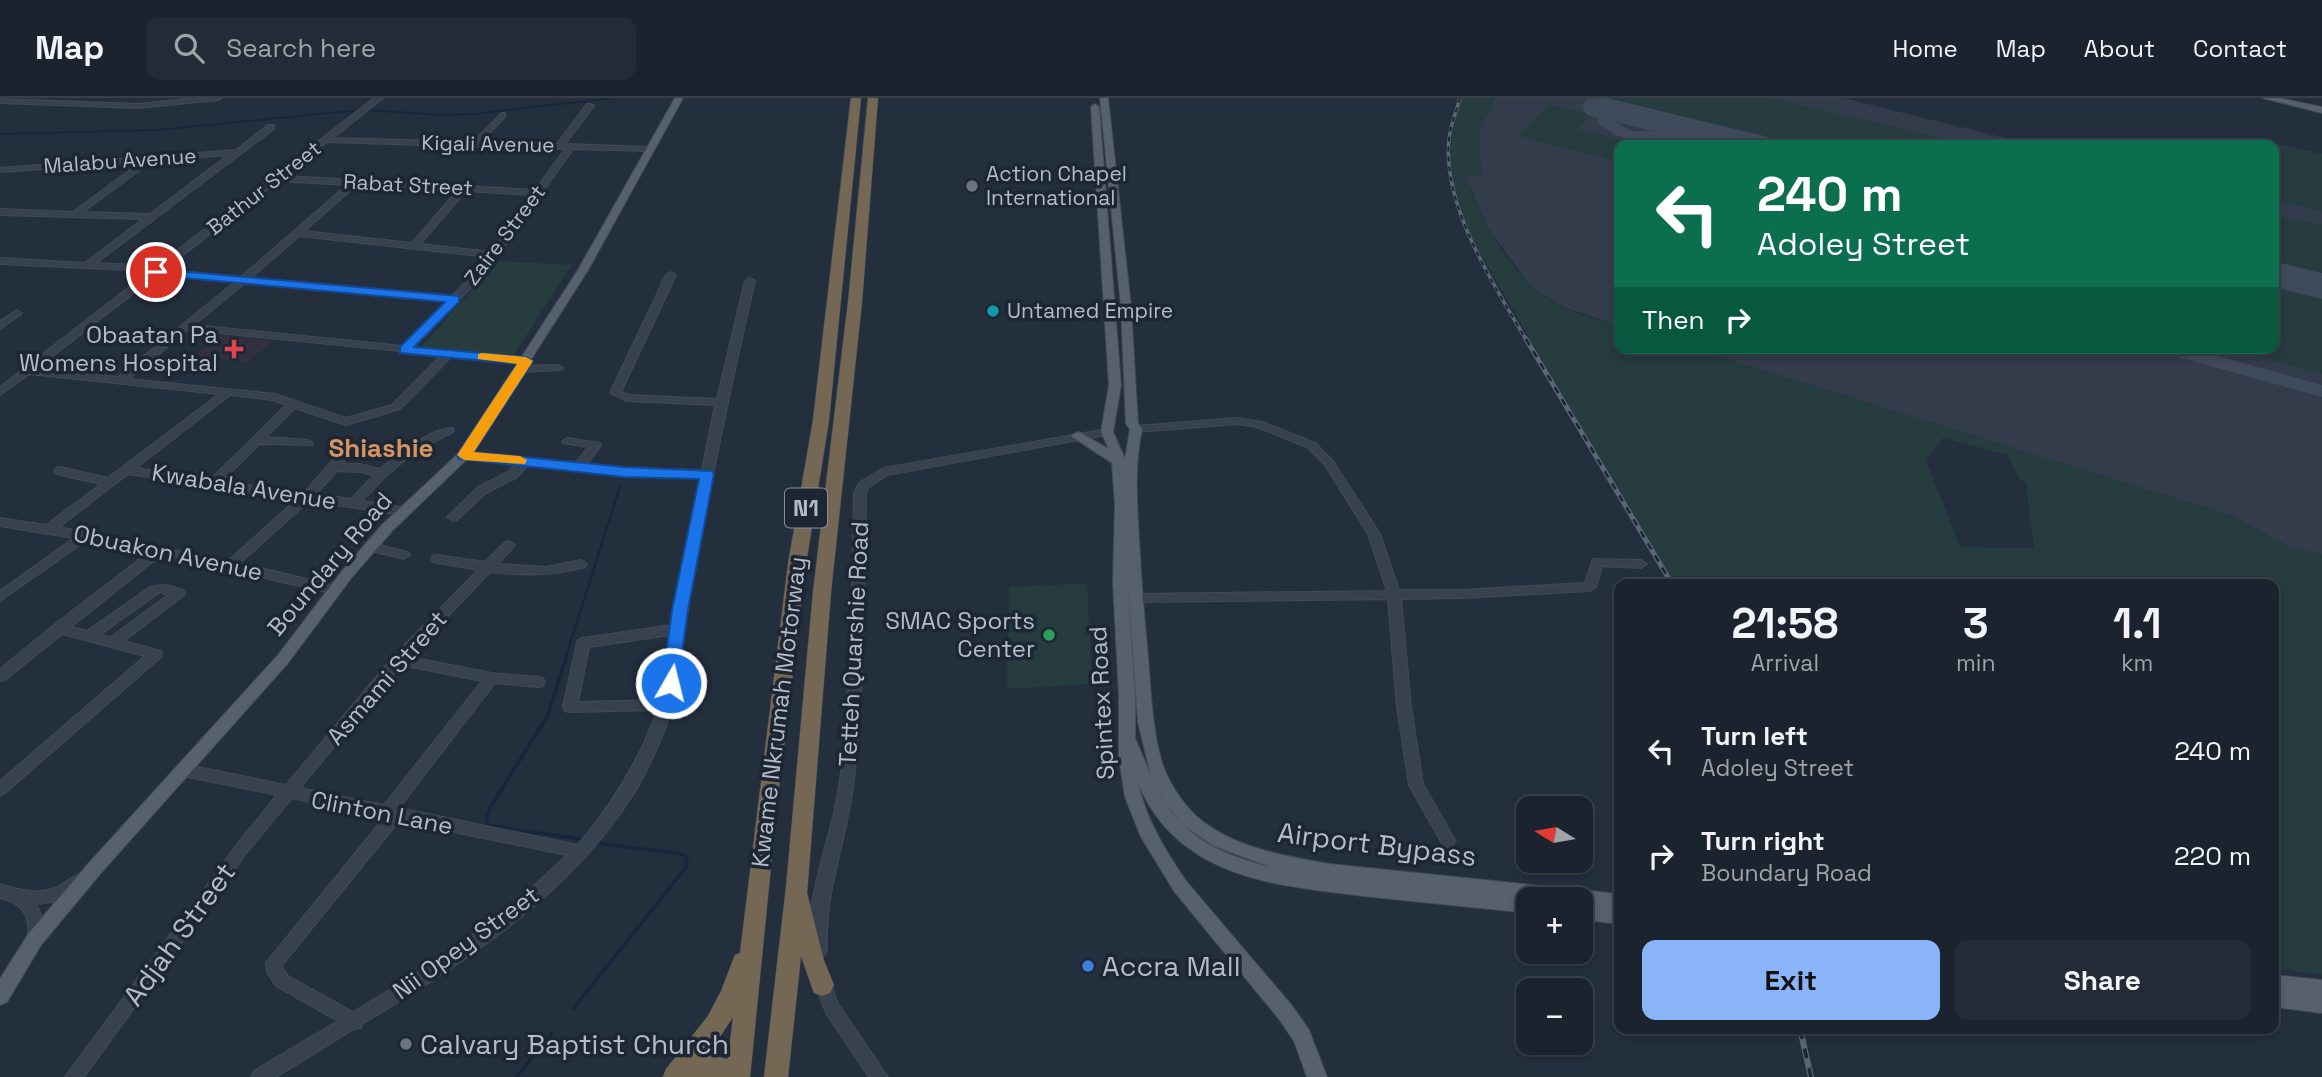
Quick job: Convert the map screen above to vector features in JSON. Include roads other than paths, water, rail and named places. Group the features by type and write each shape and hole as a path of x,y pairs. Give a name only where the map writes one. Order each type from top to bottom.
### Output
{"highway":[{"name":"Kwame Nkrumah Motorway","path":"736,1077 797,564 821,420 856,98"},
{"name":"Kwame Nkrumah Motorway","path":"776,1077 797,887 822,592 855,302 873,98"},
{"path":"797,887 813,961 822,985"},
{"path":"680,1071 709,1038 724,1012 742,965 754,918"},
{"path":"680,1071 721,1068 736,1077"}],"main road":[{"name":"Boundary Road","path":"0,996 35,939 93,869 284,659 335,590 403,511 464,455 594,251 679,98"},
{"name":"Spintex Road","path":"1095,98 1113,340 1115,385 1110,431 1119,460 1126,754 1132,794 1151,841 1180,886 1286,1013 1302,1036 1317,1077"},
{"name":"Spintex Road","path":"1104,98 1126,307 1134,429 1130,486 1135,598 1149,737"},
{"path":"2267,98 2322,110"},
{"path":"2312,98 2322,100"},
{"path":"1110,431 1124,439 1134,429"},
{"path":"1077,436 1119,460"},
{"name":"Airport Bypass","path":"1127,735 1153,799 1164,815 1185,836 1225,860 1269,875 1320,883 1516,904"},
{"name":"Airport Bypass","path":"1149,737 1166,792 1189,820 1206,834 1256,856 1342,873 1527,890 1614,901"},
{"path":"1593,913 1614,915"},
{"path":"2279,985 2322,989"},
{"path":"2279,999 2322,1004"}],"street":[{"path":"63,104 72,98"},
{"path":"0,101 138,106 218,98"},
{"name":"Bathur Street","path":"0,392 379,98"},
{"path":"560,146 590,107"},
{"path":"475,144 502,115"},
{"path":"88,265 271,127"},
{"name":"Kigali Avenue","path":"326,140 649,149"},
{"name":"Zaire Street","path":"404,350 495,255 571,146"},
{"name":"Malabu Avenue","path":"0,170 240,152"},
{"path":"74,215 151,158"},
{"name":"Rabat Street","path":"277,178 538,193"},
{"path":"120,381 243,280 354,183"},
{"path":"414,246 464,188"},
{"path":"0,212 152,217"},
{"path":"296,233 495,255"},
{"path":"0,261 88,265 455,299"},
{"path":"671,275 615,393 627,398 721,402"},
{"name":"Nii Opey Street","path":"260,1077 432,973 517,911 581,852 607,821 630,787 666,705 721,402 750,281"},
{"path":"0,311 17,313 0,326"},
{"path":"186,327 558,368"},
{"path":"29,371 275,397 346,422 396,407 448,354"},
{"path":"49,529 228,392"},
{"path":"214,482 294,403"},
{"path":"1134,429 1247,422 1259,424 1311,445 1329,463 1374,534 1394,594 1404,707 1416,785 1448,841"},
{"path":"353,504 382,473 413,448 449,430"},
{"name":"Tetteh Quarshie Road","path":"879,1077 832,1009 822,985 817,938 827,873 846,791 855,700 860,493 864,485 884,472 1110,431"},
{"path":"256,440 308,443"},
{"path":"568,441 596,445 580,466"},
{"path":"231,565 307,497 336,467 351,446"},
{"path":"464,455 624,472 707,474"},
{"path":"453,517 482,490 512,475 526,461"},
{"path":"336,467 360,468 382,473"},
{"name":"Kwabala Avenue","path":"126,470 403,511"},
{"path":"60,471 110,482"},
{"path":"0,532 6,523"},
{"name":"Obuakon Avenue","path":"6,523 159,550 335,590"},
{"path":"0,597 84,536"},
{"name":"Asmami Street","path":"288,794 398,660 509,545"},
{"path":"371,547 404,555"},
{"path":"0,676 159,550"},
{"path":"437,559 543,572 565,570 581,564"},
{"path":"1135,598 1482,593 1590,587 1597,562 1641,564"},
{"path":"89,636 155,590 160,588 178,593 112,643"},
{"path":"112,621 130,630"},
{"path":"0,789 156,654 58,628"},
{"path":"666,705 570,708 583,643 678,629"},
{"path":"398,660 492,678 538,682"},
{"path":"355,1021 282,981 275,972 274,963 390,815 492,678"},
{"name":"Clinton Lane","path":"183,770 288,794 581,852"},
{"name":"Adjah Street","path":"74,1077 243,847 288,794"},
{"path":"0,891 40,899 58,895 93,869"},
{"path":"21,897 35,911 35,939"}],"waterway":[{"path":"366,110 443,115 474,114 612,98"},
{"path":"0,134 158,130 360,110"},
{"path":"565,660 620,486"},
{"path":"566,658 548,715 490,808 486,820 490,826 581,839"},
{"path":"573,1009 686,867 687,857 681,854 597,843"},
{"path":"516,1077 552,1033"}],"railway":[{"path":"1460,98 1449,140 1449,165 1454,192 1473,245 1527,341"},
{"path":"1526,339 1669,579"},
{"path":"1801,1034 1811,1077"}],"place":[{"name":"Action Chapel International","path":"972,186"},
{"name":"Untamed Empire","path":"993,311"},
{"name":"Obaatan Pa Womens Hospital","path":"234,349"},
{"name":"SMAC Sports Center","path":"1049,635"},
{"name":"Accra Mall","path":"1088,966"},
{"name":"Calvary Baptist Church","path":"406,1044"}],"district":[{"name":"Shiashie","path":"381,448"}]}
